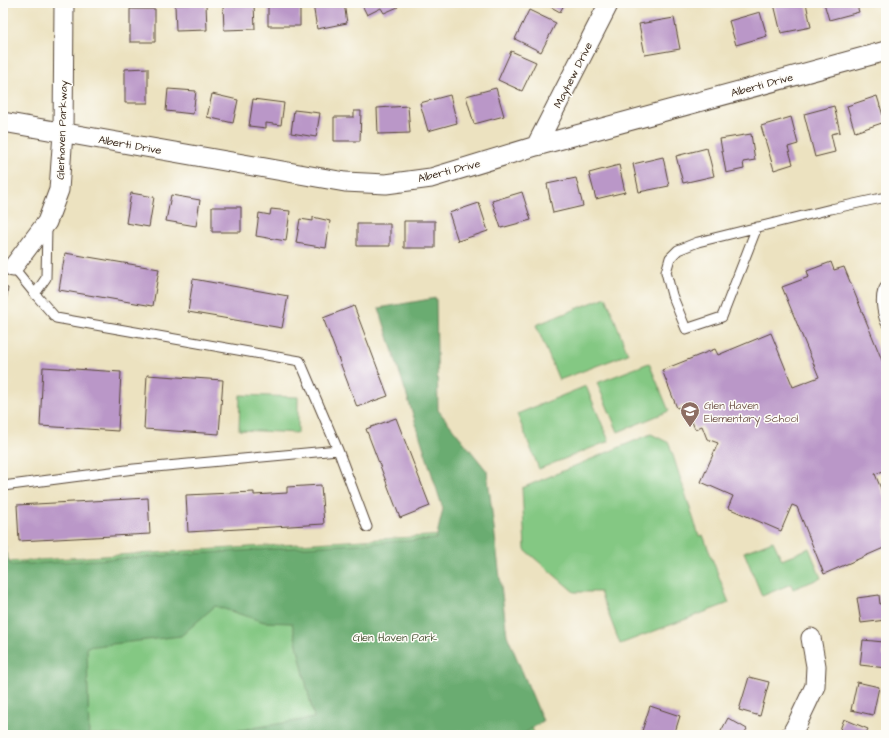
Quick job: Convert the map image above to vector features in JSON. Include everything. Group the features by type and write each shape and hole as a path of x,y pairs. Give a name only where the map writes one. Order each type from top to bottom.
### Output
{"street":[{"name":"Glenhaven Parkway","path":"8,266 47,222 59,190 63,133 64,3"},
{"name":"Mayhew Drive","path":"536,146 609,3"},
{"name":"Alberti Drive","path":"3,122 345,182 386,184 431,178 536,146 886,51"},
{"path":"791,735 815,686 816,666 811,638"}],"lane":[{"path":"757,227 722,317 686,329 672,295 666,272 670,258 678,250 698,242 831,208 886,197"},
{"path":"35,294 46,278 47,222"},
{"path":"8,266 56,318 300,361 338,450 367,527"},
{"path":"886,286 883,288 881,301 883,316 886,323"},
{"path":"3,486 134,469 338,450"}],"green space":[{"path":"606,297 628,354 559,380 536,325"},
{"name":"Glen Haven Park","path":"436,298 438,410 487,471 507,635 543,721 522,735 210,735 314,718 292,623 264,622 215,606 181,636 87,647 89,735 3,735 3,547 11,565 436,539 443,509 379,308"},
{"path":"649,363 669,411 618,432 597,383"},
{"path":"586,386 609,441 539,469 517,414"},
{"path":"240,395 298,397 298,433 239,430"},
{"path":"651,434 669,443 699,536 703,535 729,603 620,644 600,592 574,592 525,550 522,488"},
{"name":"Glen Haven Park","path":"462,534 528,709 534,735 3,735 3,565 6,562"},
{"path":"773,541 782,560 809,548 821,578 793,589 791,584 762,596 744,552"}],"building":[{"path":"268,3 300,3 300,26 268,26"},
{"path":"344,3 347,23 317,29 313,4"},
{"path":"361,3 396,3 398,7 384,13 381,8 367,15"},
{"path":"544,3 565,3 560,12"},
{"path":"806,3 811,27 781,33 774,4"},
{"path":"824,3 856,3 859,12 829,20"},
{"path":"881,3 886,3 886,12"},
{"path":"206,4 207,30 176,31 175,5"},
{"path":"254,4 255,29 224,30 223,5"},
{"path":"130,9 155,9 155,42 130,42"},
{"path":"529,10 556,23 541,52 515,39"},
{"path":"760,12 767,36 736,45 729,21"},
{"path":"674,18 680,49 645,55 639,24"},
{"path":"511,51 536,62 522,91 498,80"},
{"path":"148,68 148,103 125,103 125,69"},
{"path":"496,88 504,116 474,124 466,96"},
{"path":"168,89 196,91 193,114 166,111"},
{"path":"212,94 238,100 233,123 207,117"},
{"path":"450,95 457,123 428,131 420,103"},
{"path":"877,96 885,122 855,132 847,106"},
{"path":"253,99 284,103 281,125 266,123 266,128 249,126"},
{"path":"408,106 410,133 378,134 377,108"},
{"path":"834,106 840,132 831,134 835,152 815,157 804,114"},
{"path":"294,110 320,113 316,137 291,133"},
{"path":"354,111 361,111 360,141 334,141 334,117 354,117"},
{"path":"791,117 798,144 788,147 793,164 774,170 761,126"},
{"path":"751,134 755,160 743,162 744,169 726,173 720,139"},
{"path":"707,148 714,176 683,183 676,156"},
{"path":"663,157 669,186 639,192 633,164"},
{"path":"619,165 625,192 596,199 589,173"},
{"path":"576,178 583,206 553,213 547,184"},
{"path":"522,192 531,220 501,228 492,201"},
{"path":"131,193 154,197 149,227 126,223"},
{"path":"171,195 200,200 196,226 166,221"},
{"path":"479,203 488,231 458,241 449,213"},
{"path":"212,207 241,207 241,232 212,232"},
{"path":"271,209 290,211 286,241 256,236 259,213 270,215"},
{"path":"313,217 330,221 326,248 296,243 300,219 313,221"},
{"path":"404,221 435,221 435,248 404,248"},
{"path":"357,224 390,224 390,246 357,246"},
{"path":"65,253 159,269 153,306 59,290"},
{"name":"Glen Haven Elementary School","path":"831,262 834,270 844,267 886,370 886,470 875,474 886,501 886,547 824,574 797,507 792,505 781,531 728,508 733,496 701,482 718,443 707,439 702,426 695,429 685,405 677,408 662,370 715,349 718,355 771,333 793,387 819,377 782,287 809,277 807,271"},
{"path":"193,279 288,296 282,328 188,312"},
{"path":"3,287 8,288 4,315 3,315"},
{"path":"354,306 388,396 357,407 323,318"},
{"path":"43,367 121,372 118,431 40,426"},
{"path":"147,375 223,380 219,434 144,429"},
{"path":"396,418 430,506 400,518 366,429"},
{"path":"321,485 324,524 188,532 186,495 254,492 254,495 287,493 287,487"},
{"path":"148,498 150,534 19,541 17,505"},
{"path":"879,595 880,604 886,603 886,620 861,623 857,598"},
{"path":"863,640 884,642 883,656 886,656 886,668 860,665"},
{"path":"749,677 769,682 760,716 739,710"},
{"path":"857,682 879,687 873,715 851,710"},
{"path":"650,706 680,716 674,735 656,735 642,731"},
{"path":"728,718 747,729 743,735 719,735"},
{"path":"844,719 868,729 865,735 838,735"}],"place":[{"name":"Glen Haven Elementary School","path":"690,428"}]}
